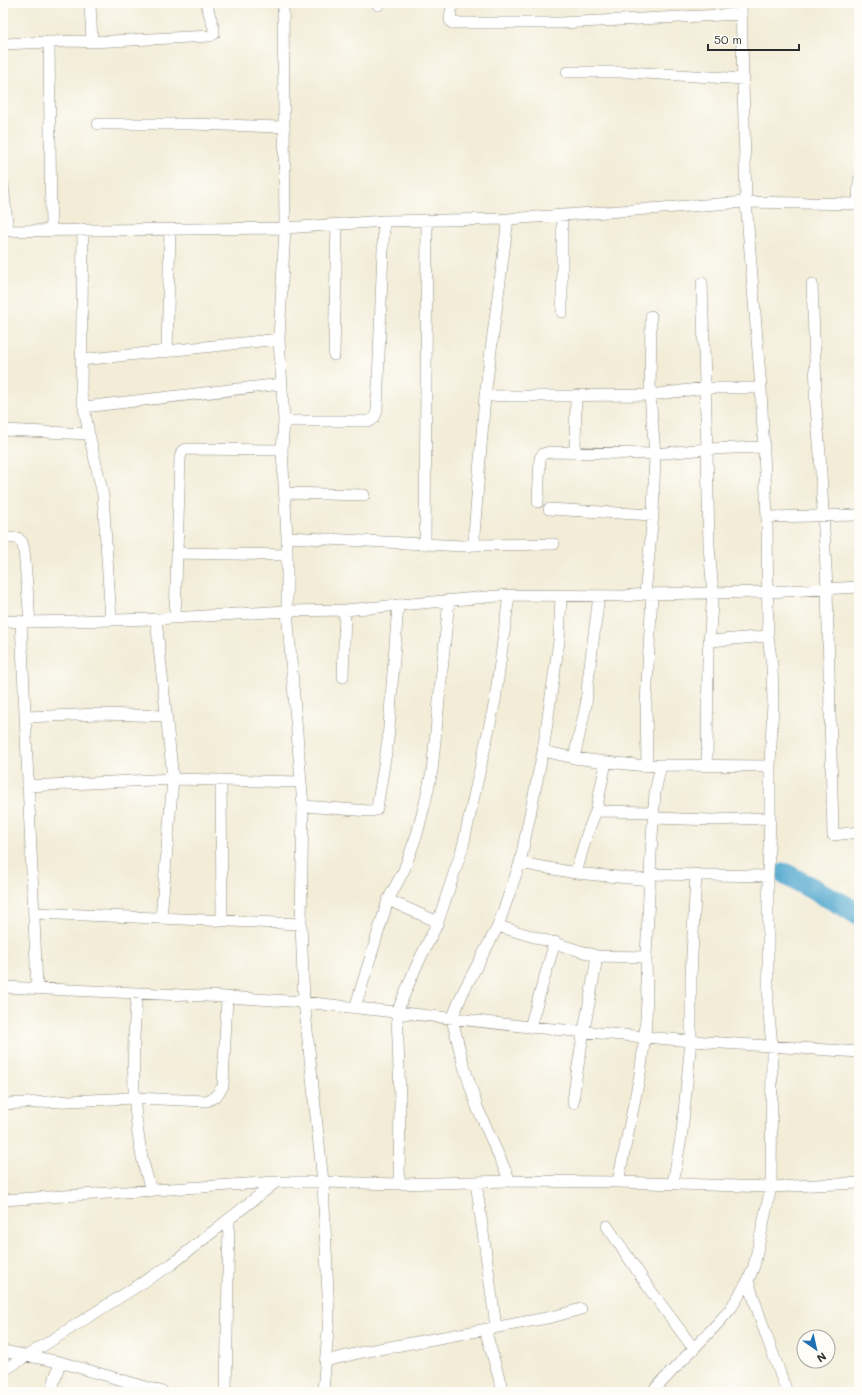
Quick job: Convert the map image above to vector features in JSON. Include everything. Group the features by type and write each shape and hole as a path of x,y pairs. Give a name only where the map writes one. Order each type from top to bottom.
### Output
{"street":[{"path":"90,3 92,42"},
{"path":"3,44 92,42 210,36 214,34 214,29 206,3"},
{"path":"283,3 284,228 279,339 284,421 282,450 287,537 286,555 288,611 303,806 301,924 304,1002 323,1182 329,1317 323,1392"},
{"path":"452,3 450,20 452,23 560,23 741,8 746,202 761,388 767,517 768,636 772,666 773,702 768,876 768,1004 772,1046 771,1187 755,1260 748,1281 731,1308 652,1392"},
{"path":"49,42 51,230"},
{"path":"567,72 628,72 744,79"},
{"path":"98,124 191,124 283,128"},
{"path":"3,185 6,231 284,228 384,221 508,219 562,216 746,202 859,204 859,180"},
{"path":"562,216 562,312"},
{"path":"475,545 474,535 485,396 508,219"},
{"path":"425,544 427,220"},
{"path":"284,421 370,421 374,418 377,411 384,221"},
{"path":"334,355 337,224"},
{"path":"83,229 81,392 103,495 111,620"},
{"path":"167,352 170,229"},
{"path":"702,283 709,546 713,593 708,655 707,765"},
{"path":"812,284 816,387 815,395 820,454 827,588 833,835 859,832"},
{"path":"648,766 646,702 655,454 650,395 651,316"},
{"path":"81,360 279,339"},
{"path":"84,407 281,384"},
{"path":"485,396 650,395 705,388 761,388"},
{"path":"575,452 576,395"},
{"path":"3,430 89,434"},
{"path":"538,502 540,458 543,454 549,452 655,454 707,449 764,447"},
{"path":"175,617 180,458 182,451 187,449 282,450"},
{"path":"285,493 364,495"},
{"path":"549,509 653,515"},
{"path":"767,517 859,515"},
{"path":"287,537 463,546 554,544"},
{"path":"3,538 18,538 22,542 24,550 25,717 37,987"},
{"path":"177,553 286,555"},
{"path":"3,621 25,622 156,619 288,611 345,610 509,595 599,596 768,592 859,587"},
{"path":"399,1184 400,1099 397,1012 415,969 438,922 463,846 495,702 509,595"},
{"path":"510,1181 477,1107 463,1063 452,1019 463,992 498,926 520,863 543,751 559,641 561,596"},
{"path":"574,758 586,705 599,596"},
{"path":"354,1008 388,900 404,870 417,834 432,771 449,600"},
{"path":"303,806 369,811 376,810 377,808 388,740 398,605"},
{"path":"343,677 345,610"},
{"path":"156,619 173,779 161,918"},
{"path":"710,641 768,636"},
{"path":"25,717 101,714 166,716"},
{"path":"543,751 574,758 648,766 770,766"},
{"path":"576,873 587,834 596,811 606,762"},
{"path":"618,1182 640,1074 645,1036 647,1000 646,957 650,877 656,792 661,765"},
{"path":"28,786 173,779 301,782"},
{"path":"221,780 222,921"},
{"path":"596,811 713,820 770,818"},
{"path":"520,863 576,873 650,877 696,874 768,876"},
{"path":"673,1183 682,1132 691,1041 691,976 696,874"},
{"path":"388,900 438,922"},
{"path":"34,913 301,924"},
{"path":"498,926 533,938 555,942 597,956 646,957"},
{"path":"530,1027 555,942"},
{"path":"573,1103 583,1031 590,1001 597,956"},
{"path":"3,987 37,987 304,1002 530,1027 691,1041 859,1052"},
{"path":"137,993 134,1028 134,1098 141,1153 151,1191"},
{"path":"3,1104 134,1098 207,1101 216,1096 223,1086 228,997"},
{"path":"3,1200 276,1182 399,1184 510,1181 618,1182 771,1187 859,1183"},
{"path":"3,1371 29,1356 172,1264 276,1182"},
{"path":"476,1182 491,1328 503,1392"},
{"path":"226,1392 228,1220"},
{"path":"607,1226 651,1291 694,1349"},
{"path":"748,1281 787,1392"},
{"path":"326,1360 552,1317 581,1309"},
{"path":"3,1351 60,1362 163,1392"},
{"path":"51,1392 60,1362"}],"waterway":[{"path":"785,874 859,915"}]}
